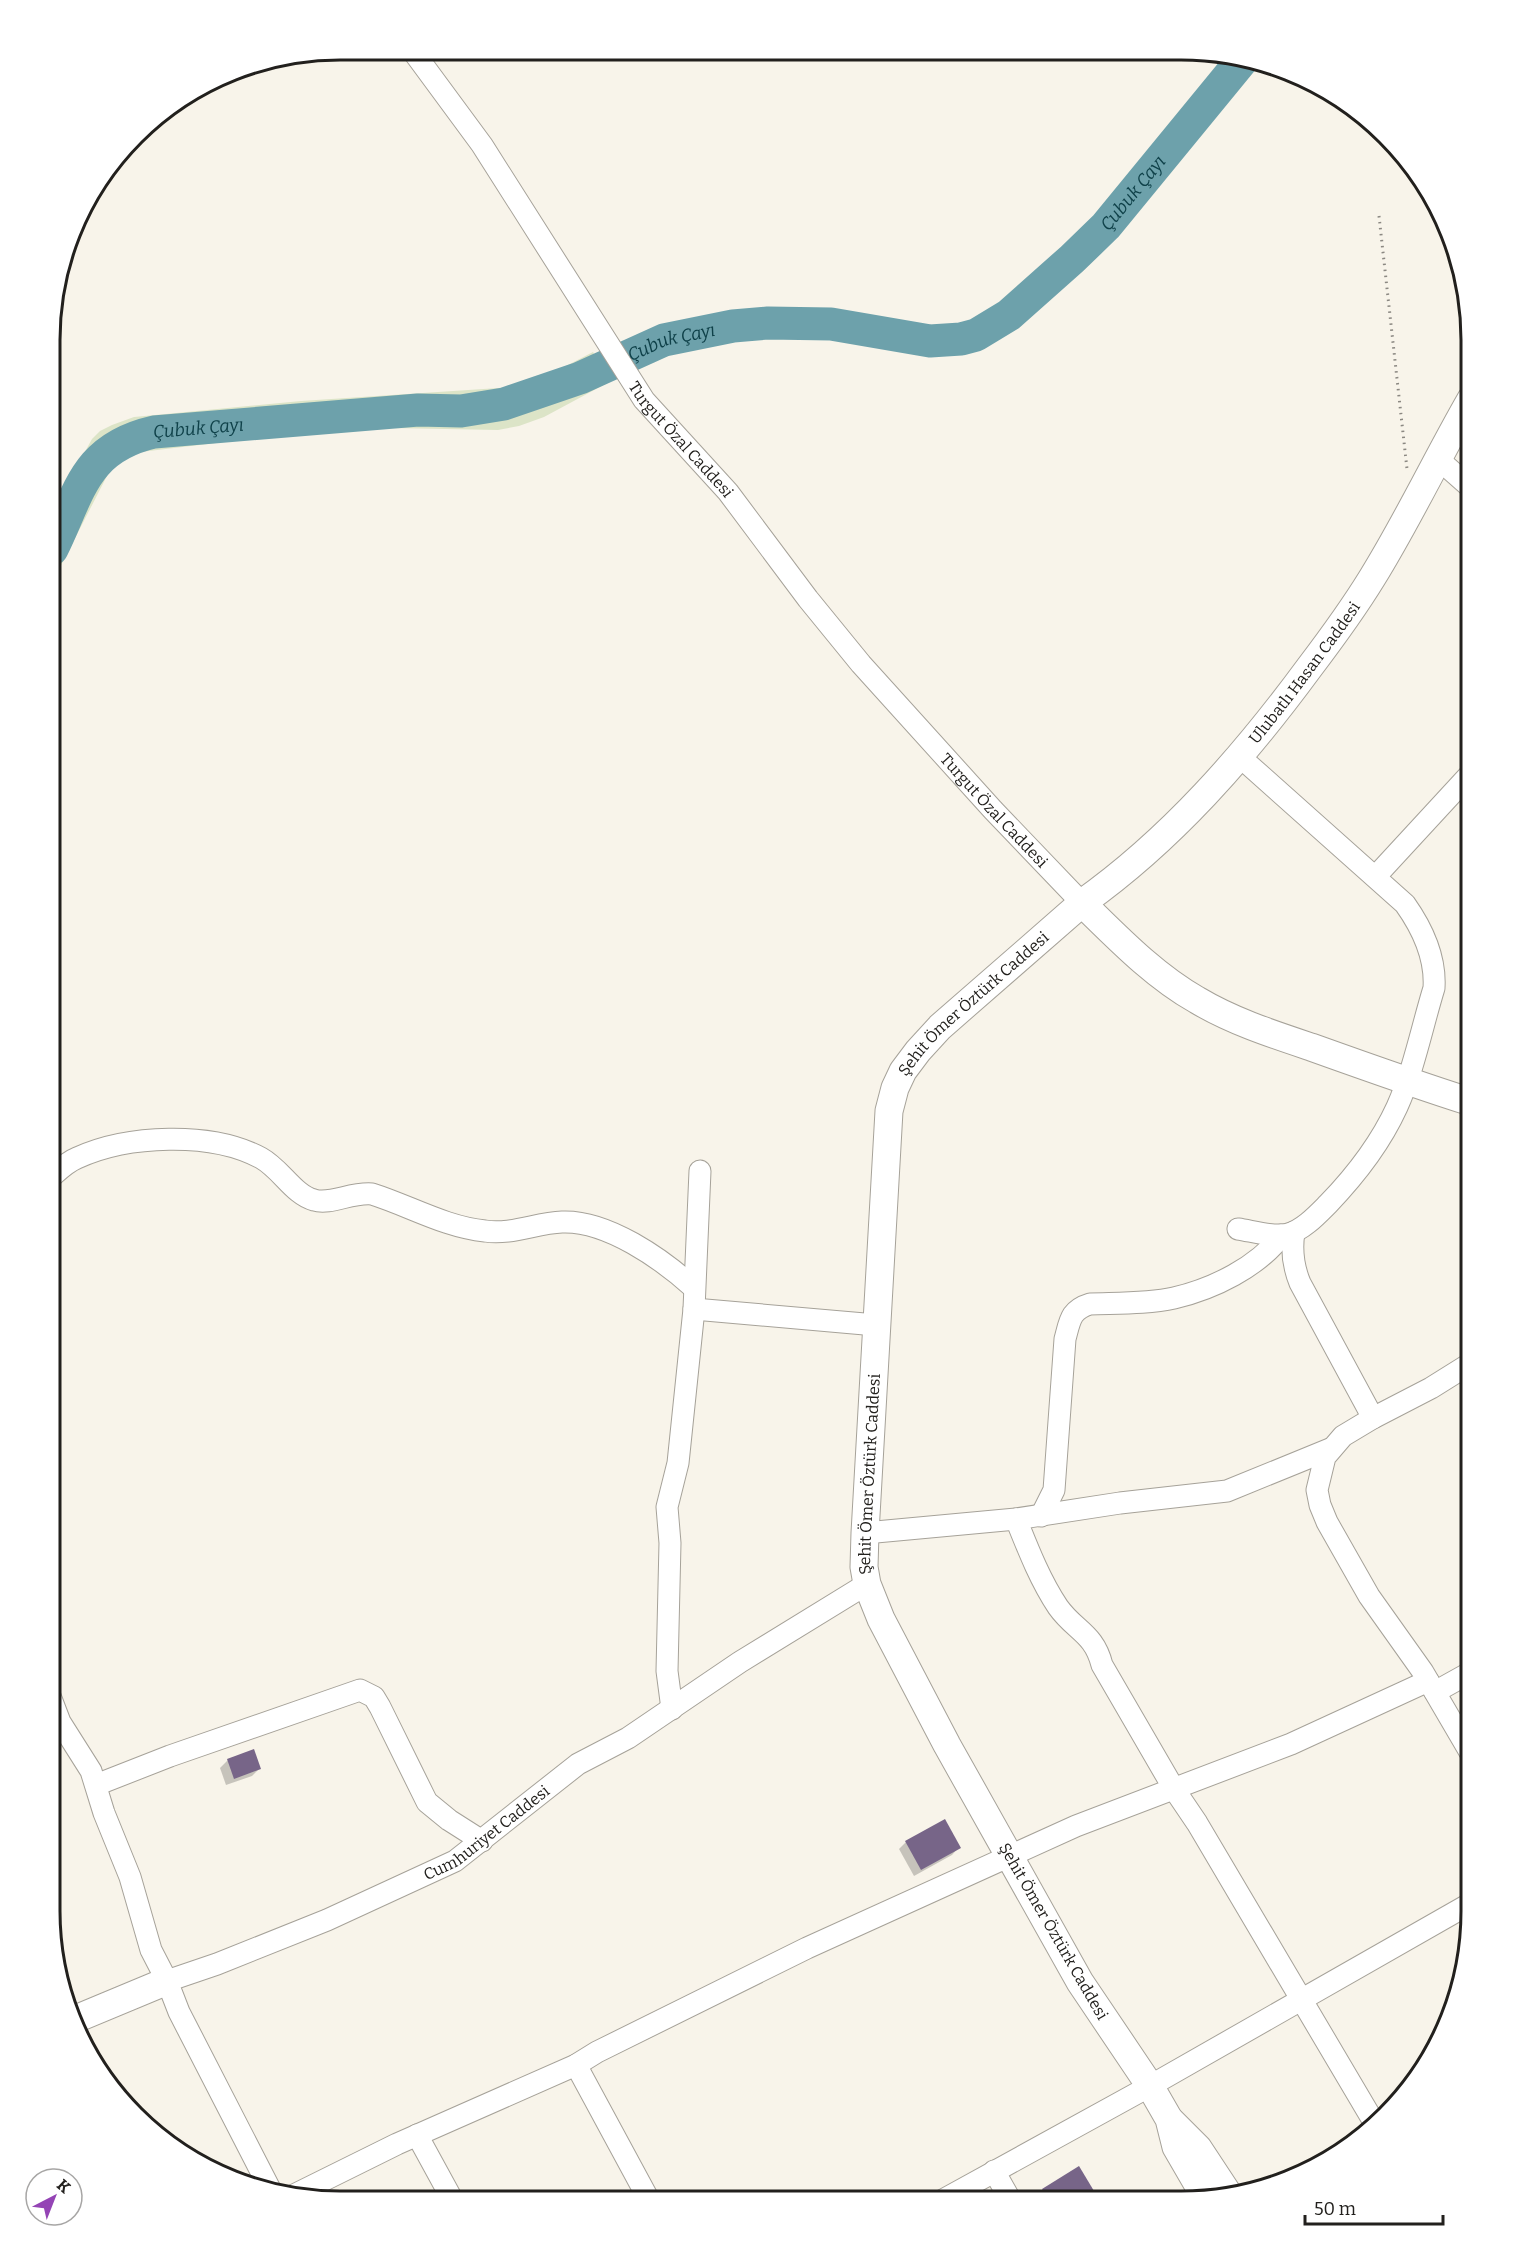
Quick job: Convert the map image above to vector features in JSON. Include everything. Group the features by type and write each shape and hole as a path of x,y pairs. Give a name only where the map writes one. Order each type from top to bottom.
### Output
{"street":[{"name":"Turgut Özal Caddesi","path":"419,60 482,145 627,374 662,422 728,492 808,599 861,664 993,810 1082,903 1139,957 1175,987 1196,1000 1266,1031 1461,1099"},
{"name":"Ulubatlı Hasan Caddesi","path":"1082,903 1158,840 1208,792 1283,703 1371,580 1461,418"},
{"path":"1437,458 1461,479"},
{"path":"1041,1516 1054,1490 1065,1339 1075,1311 1079,1307 1090,1304 1173,1299 1193,1293 1248,1266 1322,1210 1367,1156 1397,1107 1407,1081 1434,988 1435,972 1431,955 1417,921 1405,903 1239,756"},
{"path":"1376,876 1461,784"},
{"name":"Şehit Ömer Öztürk Caddesi","path":"1082,903 940,1027 903,1071 895,1088 886,1136 864,1567 867,1584 881,1619 920,1694 1080,1982 1150,2086 1169,2119 1198,2148 1224,2188"},
{"path":"60,1170 74,1159 111,1146 161,1140 213,1142 242,1150 273,1165 305,1197 316,1201 334,1200 360,1193 372,1194 446,1223 487,1232 507,1232 562,1222 592,1227 657,1257 694,1298 876,1325"},
{"path":"672,1709 667,1671 670,1543 667,1507 678,1462 694,1298 700,1171"},
{"path":"1238,1229 1288,1234"},
{"path":"1288,1234 1300,1283 1373,1418"},
{"path":"1461,1369 1343,1436 1330,1449 1321,1469 1317,1490 1327,1522 1370,1596 1431,1686 1461,1737"},
{"path":"865,1533 1016,1519 1120,1503 1227,1491 1330,1449"},
{"path":"1016,1519 1039,1574 1058,1606 1094,1643 1102,1665 1174,1789 1197,1823 1371,2117"},
{"name":"Cumhuriyet Caddesi","path":"81,2017 167,1981 217,1964 327,1920 455,1861 578,1764 628,1738 750,1656 867,1584"},
{"path":"306,2189 417,2135 576,2065 597,2052 807,1948 1076,1826 1291,1744 1461,1676"},
{"path":"96,1785 170,1756 360,1690 374,1697 380,1707 427,1802 448,1820 482,1841"},
{"path":"60,1722 92,1771 104,1813 130,1877 151,1950 167,1981 179,2012 266,2180"},
{"path":"959,2191 1150,2086 1461,1909"},
{"path":"576,2065 644,2191"},
{"name":"Şehit Ömer Öztürk Caddesi","path":"1169,2119 1176,2147 1201,2190"},
{"path":"417,2135 448,2191"},
{"path":"994,2171 1005,2191"}],"path":[{"path":"1379,216 1407,472"}],"green space":[{"path":"593,352 611,381 544,417 519,426 498,430 392,428 292,434 132,453 119,459 109,472 60,567 60,503 66,486 92,439 100,431 112,425 134,417 301,401 513,387 541,379"}],"building":[{"path":"254,1749 261,1769 234,1779 227,1759"},
{"path":"945,1819 961,1848 921,1870 905,1841"},
{"path":"1079,2166 1094,2191 1043,2191 1042,2189"}],"waterway":[{"name":"Çubuk Çayı","path":"60,531 78,491 98,461 112,449 131,439 154,432 418,410 461,411 504,404 580,378 664,340 733,326 768,323 831,324 930,341 961,339 976,335 1009,315 1106,226 1238,66"}]}
